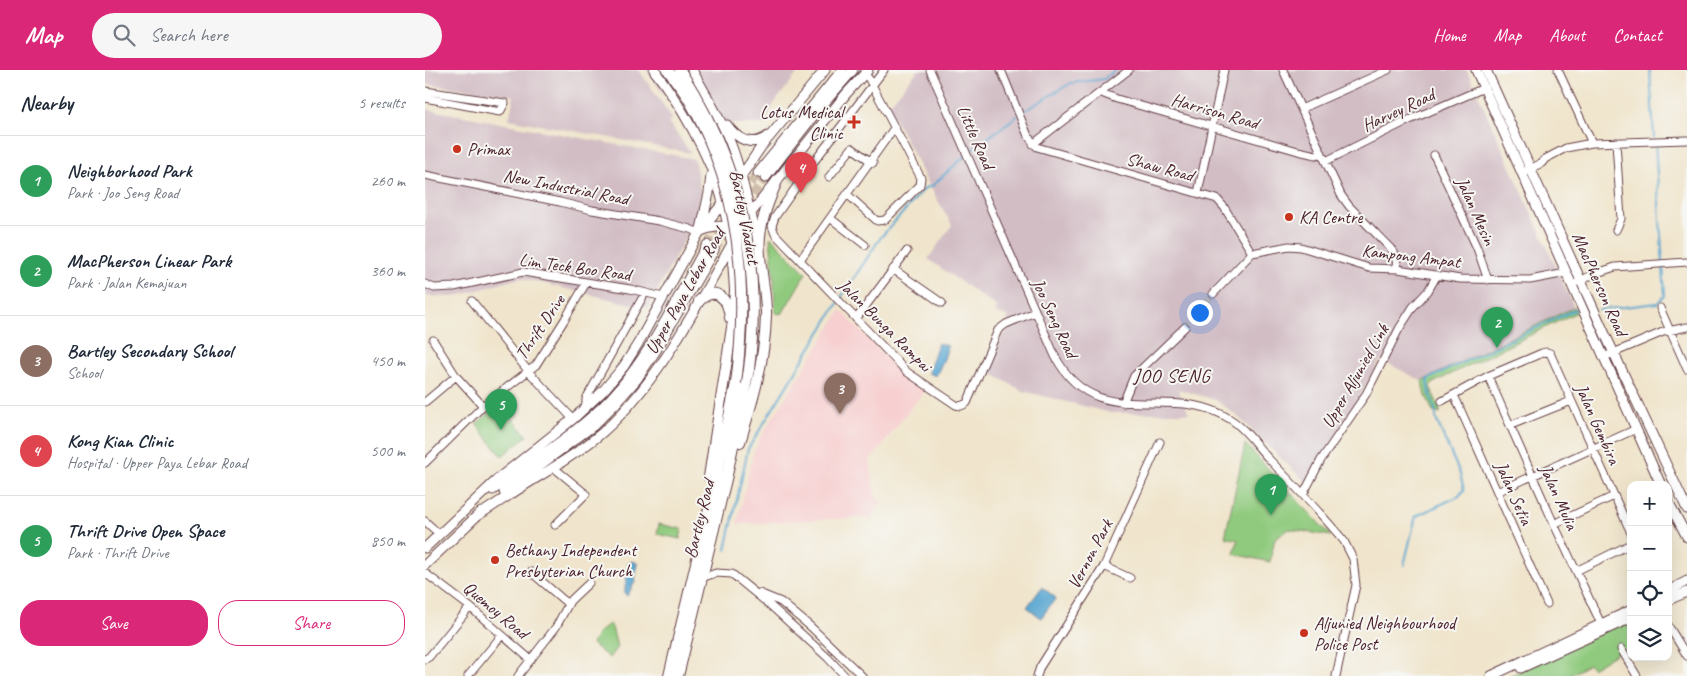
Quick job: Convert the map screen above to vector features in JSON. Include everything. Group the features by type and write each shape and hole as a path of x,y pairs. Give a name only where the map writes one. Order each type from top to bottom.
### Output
{"highway":[{"name":"Bartley Viaduct","path":"668,70 687,97 708,138 725,183 739,255 742,315 741,349 736,383"},
{"name":"Bartley Viaduct","path":"680,70 716,135 731,170 743,214 753,283 753,328 749,369"},
{"path":"727,475 733,465 755,396 764,353 766,314 760,236 763,219 777,181"},
{"path":"750,212 761,258"},
{"path":"700,232 711,227 728,227 739,231 751,242 761,258"},
{"path":"708,513 708,486 732,328 735,277 732,244"},
{"path":"735,277 742,264 755,262 763,277"},
{"path":"699,301 711,293 723,297 729,309 732,328"},
{"name":"Bartley Road","path":"678,676 727,475 749,369"},
{"name":"Bartley Road","path":"669,676 708,513 736,383"}],"main road":[{"path":"692,70 731,143 750,212"},
{"name":"Upper Paya Lebar Road","path":"425,548 500,477 573,419 603,390 624,366 700,232 777,127 825,70"},
{"path":"842,70 761,175 853,70"},
{"name":"MacPherson Road","path":"1476,70 1581,281 1687,510"},
{"name":"MacPherson Road","path":"1487,70 1565,273 1659,481"},
{"path":"655,71 693,132 709,163 723,203 732,244"},
{"name":"Upper Paya Lebar Road","path":"477,516 603,432 647,386 669,352 750,212 777,181 833,108 866,72"},
{"path":"714,109 731,130 744,140 758,141 777,127"},
{"path":"700,232 711,180 709,163"},
{"path":"694,242 708,232 720,230 725,240 726,254"},
{"name":"Upper Paya Lebar Road","path":"425,565 477,516 515,484 593,426 616,403 637,379 655,352 710,248 649,347 611,398 589,419 446,527"},
{"path":"1672,509 1687,537"},
{"path":"1672,589 1687,581"},
{"path":"1672,598 1686,593"},
{"path":"1498,675 1603,627 1627,612"},
{"path":"1603,627 1627,619"}],"street":[{"path":"872,85 884,70"},
{"name":"Little Road","path":"930,70 983,188"},
{"path":"1001,70 1033,144 1129,70"},
{"path":"1198,193 1224,70"},
{"path":"1283,70 1341,195 1349,206 1394,252 1398,269"},
{"path":"1301,109 1388,70"},
{"path":"1560,70 1592,143"},
{"path":"847,194 877,221 880,221 885,220 920,185 921,178 866,72"},
{"name":"Jalan Bunga Rampai","path":"872,85 792,192 775,218 772,226 775,234 907,372 956,405 961,406 967,403 998,330 1006,324 1035,312"},
{"name":"Harvey Road","path":"1326,161 1405,122 1484,88"},
{"name":"Harrison Road","path":"1102,90 1104,94 1309,154 1322,153"},
{"path":"425,91 505,104 500,112 425,98"},
{"path":"800,260 872,162 894,128"},
{"path":"1525,168 1540,159 1545,159 1566,148 1592,143 1687,140"},
{"path":"1615,142 1621,219 1616,230"},
{"name":"Shaw Road","path":"1033,144 1042,149 1217,199 1224,207 1252,253"},
{"path":"829,178 851,148 872,162"},
{"name":"Jalan Mesin","path":"1434,155 1473,240 1488,280"},
{"name":"New Industrial Road","path":"425,174 592,210 659,221 700,232"},
{"name":"Joo Seng Road","path":"983,188 1035,312 1055,356 1067,376 1089,393 1107,400 1123,403 1196,404 1215,411 1231,420 1344,541 1350,552 1355,569 1355,592 1336,676"},
{"path":"830,218 865,245"},
{"name":"Kampong Ampat","path":"1252,253 1289,246 1301,247 1369,268 1398,269 1460,279 1530,280 1565,273"},
{"path":"856,319 907,251"},
{"path":"1213,294 1252,253"},
{"path":"1571,286 1594,274 1615,267 1687,262"},
{"path":"893,269 942,303"},
{"name":"Lim Teck Boo Road","path":"425,284 434,288 454,287 523,272 630,289 663,298"},
{"name":"Upper Aljunied Link","path":"1303,495 1321,460 1366,394 1399,329 1437,276"},
{"name":"Thrift Drive","path":"425,462 483,406 529,372 538,363 585,283"},
{"name":"Upper Paya Lebar Road","path":"587,406 586,399 645,293"},
{"path":"472,301 529,372 573,419"},
{"path":"1660,308 1687,369"},
{"path":"1123,403 1134,376 1185,327"},
{"path":"1604,357 1649,337 1687,327"},
{"path":"433,340 456,376 483,406"},
{"name":"Jalan Gembira","path":"1488,376 1542,353 1548,352 1552,355 1592,449 1628,526"},
{"path":"426,399 456,376"},
{"path":"1442,401 1488,376"},
{"name":"Jalan Mulia","path":"1488,376 1534,475 1554,524 1603,627"},
{"name":"Jalan Setia","path":"1454,395 1547,604"},
{"path":"1511,425 1571,401"},
{"path":"1497,492 1636,430"},
{"name":"Vernon Park","path":"1037,676 1040,667 1104,566 1160,442"},
{"path":"553,467 586,494 555,525"},
{"path":"1554,524 1614,496"},
{"path":"425,521 439,534"},
{"path":"1576,571 1627,546"},
{"name":"Quemoy Road","path":"425,565 440,583"},
{"path":"1104,566 1130,578"},
{"path":"531,572 568,604"},
{"name":"Quemoy Road","path":"425,573 471,608 531,660"},
{"path":"701,578 716,573 732,574 754,590 845,676"},
{"path":"519,676 556,626 568,604 589,584"},
{"path":"754,590 781,602 811,627 862,676"},
{"path":"425,659 429,657 471,608"},
{"path":"1672,632 1687,656"},
{"path":"467,676 502,634"},
{"path":"1621,649 1637,676"}],"shaded area":[{"path":"425,70 639,70 672,118 668,122 691,153 509,119 514,96 425,84"},
{"path":"646,70 800,70 775,102 764,124 734,124 700,143"},
{"path":"918,70 1467,70 1574,307 1422,381 1381,360 1308,484 1237,416 1216,400 1178,389 1189,413 1111,413 1023,391 987,371 1001,338 1006,331 1008,316 995,313 997,307 928,259 952,225 888,106"},
{"path":"425,109 694,159 701,193 694,222 648,308 520,278 453,297 425,296"},
{"path":"841,310 910,383 924,391 870,461 875,496 882,502 871,517 737,524 753,454 760,438"}],"green space":[{"path":"770,238 806,273 782,314 775,313"},
{"path":"1574,307 1577,312 1433,383 1430,386 1440,413 1433,412 1422,381"},
{"path":"501,404 527,436 502,456 476,424"},
{"path":"1245,444 1331,536 1289,529 1275,538 1270,562 1234,554 1238,540 1225,537"},
{"path":"659,524 682,529 680,539 657,534"},
{"path":"1627,621 1627,647 1592,668 1589,664 1569,676 1509,676"},
{"path":"609,624 612,627 617,647 609,658 592,644 598,633"}],"water":[{"path":"938,343 948,346 936,376 928,373"},
{"path":"633,561 637,563 635,582 627,596 625,591 628,563"},
{"path":"1042,587 1056,598 1041,618 1027,607"}],"waterway":[{"path":"1021,113 1071,83 1104,79 1115,70"},
{"path":"1650,70 1654,138"},
{"path":"969,152 1017,116"},
{"path":"1599,310 1657,303 1665,296 1655,143"},
{"path":"840,299 881,237 925,188 932,186 966,155"},
{"path":"726,550 748,449 838,303"},
{"path":"1404,565 1416,516 1459,496 1464,490 1460,474 1436,419 1428,379 1576,309"}],"tunnel":[{"path":"742,194 758,173"},
{"path":"745,206 765,178"},
{"path":"707,245 722,223"},
{"path":"714,250 732,225"},
{"path":"1185,327 1213,294"}],"place":[{"name":"Lotus Medical Clinic","path":"854,122"},
{"name":"Primax","path":"457,149"},
{"name":"Kong Kian Clinic","path":"801,193"},
{"name":"KA Centre","path":"1289,217"},
{"name":"MacPherson Linear Park","path":"1497,348"},
{"name":"Bartley Secondary School","path":"840,414"},
{"name":"Thrift Drive Open Space","path":"501,430"},
{"name":"Neighborhood Park","path":"1271,515"},
{"name":"Bethany Independent Presbyterian Church","path":"495,560"},
{"name":"Aljunied Neighbourhood Police Post","path":"1304,633"}],"district":[{"name":"JOO SENG","path":"1172,375"}]}
